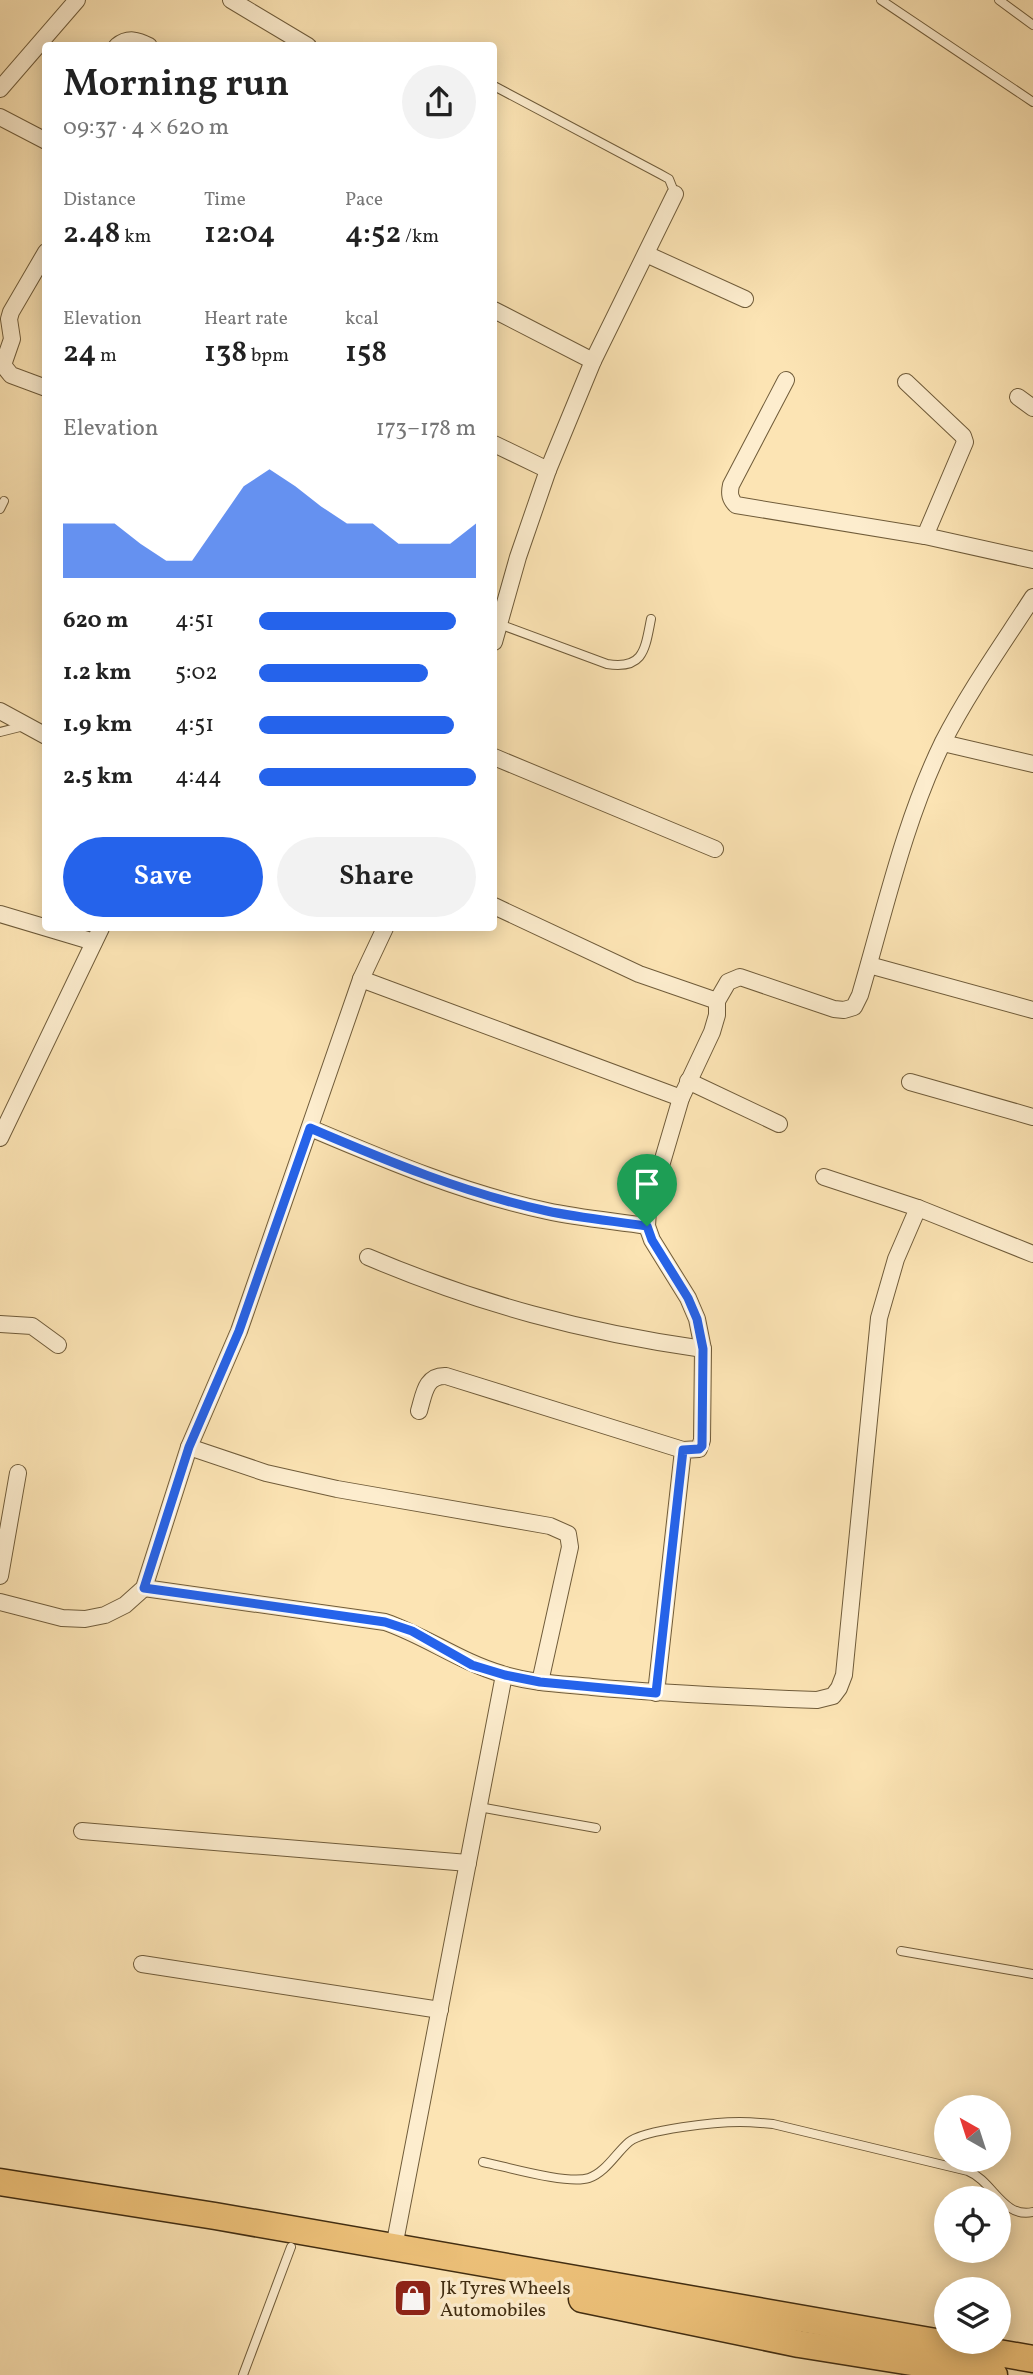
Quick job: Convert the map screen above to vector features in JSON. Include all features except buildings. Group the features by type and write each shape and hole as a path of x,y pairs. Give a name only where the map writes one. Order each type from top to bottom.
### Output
{"highway":[{"path":"0,2182 394,2247 1033,2359"},
{"path":"0,2200 370,2259 940,2371 993,2375"}],"street":[{"path":"0,89 77,0"},
{"path":"231,0 301,42"},
{"path":"0,117 42,135"},
{"path":"497,631 518,557 548,470 593,361 674,194"},
{"path":"646,254 745,299"},
{"path":"42,260 11,313 9,319 12,339 4,359 5,369 10,375 42,387"},
{"path":"497,312 593,361"},
{"path":"786,380 731,485 731,500 736,505 925,536 1033,559"},
{"path":"905,382 963,436 965,442 925,536"},
{"path":"1018,397 1033,408"},
{"path":"497,445 548,470"},
{"path":"419,1411 430,1380 436,1376 446,1376 683,1450 699,1449 702,1446 703,1349 697,1319 688,1298 652,1240 647,1226 648,1210 681,1098 712,1032 717,1015 717,1001 727,982 740,977 834,1009 854,1007 860,996 914,810 943,743 975,684 1033,597"},
{"path":"0,711 42,734"},
{"path":"943,743 1033,764"},
{"path":"497,758 715,849"},
{"path":"497,907 639,974 717,1001"},
{"path":"0,914 42,923"},
{"path":"0,1138 98,935 79,931"},
{"path":"0,1602 62,1618 85,1619 106,1615 125,1605 144,1588 189,1447 239,1331 378,931"},
{"path":"869,965 1033,1010"},
{"path":"361,979 681,1098"},
{"path":"688,1081 779,1124"},
{"path":"910,1082 1033,1117"},
{"path":"310,1128 409,1171 474,1192 547,1211 647,1226"},
{"path":"824,1177 918,1208 1033,1254"},
{"path":"144,1588 385,1622 412,1631 472,1665 540,1682 656,1693 817,1700 833,1696 844,1675 879,1318 896,1259 918,1208"},
{"path":"368,1257 508,1309 606,1333 703,1349"},
{"path":"0,1324 32,1326 58,1346"},
{"path":"189,1447 267,1472 337,1489 550,1527 568,1534 570,1547 540,1682"},
{"path":"656,1693 683,1450"},
{"path":"0,1576 18,1473"},
{"path":"394,2247 505,1675"},
{"path":"82,1831 468,1863"},
{"path":"142,1964 440,2010"}],"lane":[{"path":"881,0 1033,102"},
{"path":"999,0 1033,25"},
{"path":"497,88 660,174 673,185 674,194"},
{"path":"499,624 607,664 623,666 636,662 645,649 651,619"},
{"path":"0,732 26,726"},
{"path":"479,1807 596,1828"},
{"path":"901,1951 1033,1974"},
{"path":"483,2162 575,2180 589,2178 601,2172 631,2140 646,2133 739,2122 773,2124 968,2171 979,2175 1006,2206 1029,2214 1033,2212"},
{"path":"243,2375 290,2247"}],"place":[{"name":"Jk Tyres Wheels Automobiles","path":"413,2298"}],"route":[{"path":"310,1128 409,1171 474,1192 547,1211 647,1226 652,1240 688,1298 697,1319 703,1349 702,1446 699,1449 683,1450 656,1693 540,1682 505,1675 472,1665 412,1631 385,1622 144,1588 189,1447 239,1331 310,1128"}]}
